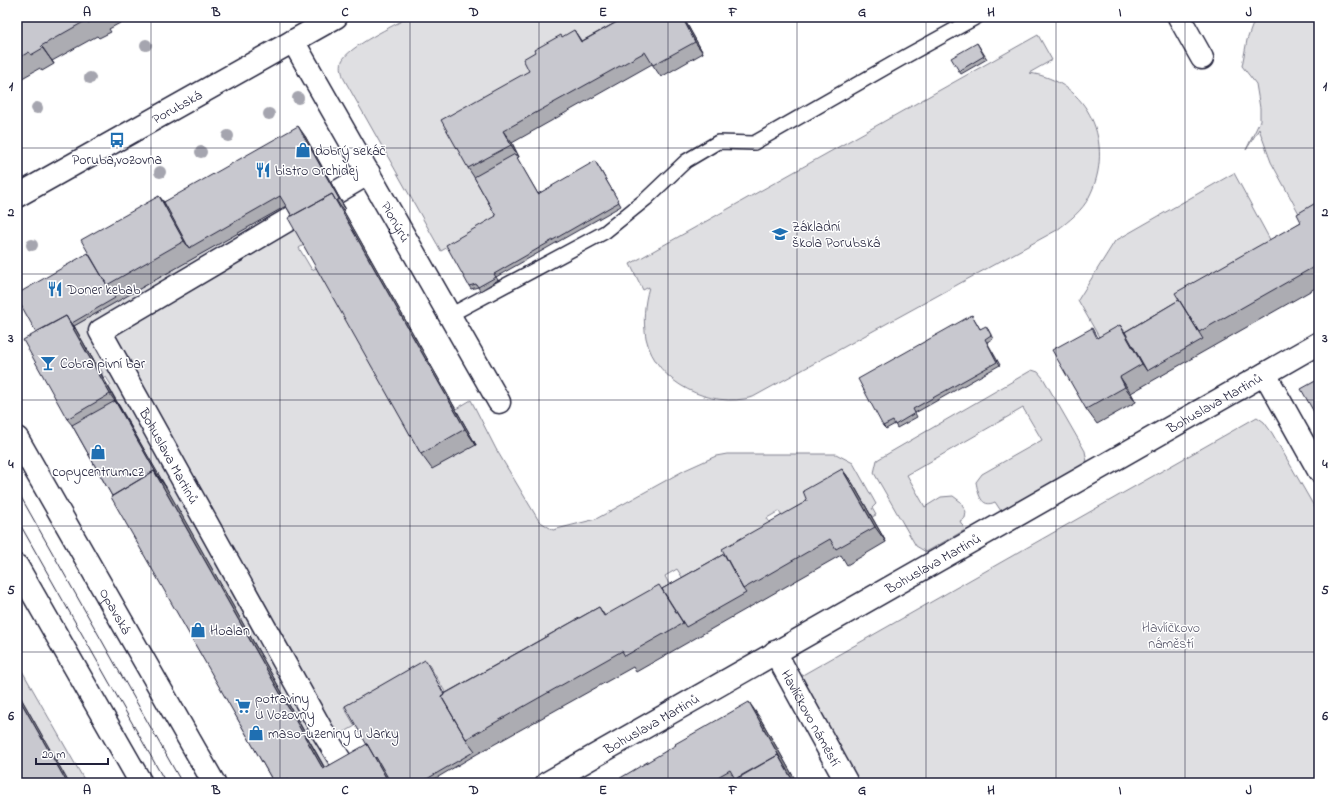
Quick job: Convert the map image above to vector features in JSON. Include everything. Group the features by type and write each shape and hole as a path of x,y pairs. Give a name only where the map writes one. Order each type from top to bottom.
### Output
{"street":[{"name":"Porubská","path":"17,196 336,17"},
{"path":"1179,17 1202,58"},
{"name":"Pionýrů","path":"293,41 499,402"},
{"path":"336,192 369,173"},
{"name":"Bohuslava Martinů","path":"293,217 100,330 324,734 350,776"},
{"name":"Bohuslava Martinů","path":"547,783 1319,343"},
{"path":"1265,374 1319,471"},
{"name":"Opavská","path":"17,438 214,783"},
{"path":"17,566 141,783"},
{"name":"Havlíčkovo náměstí","path":"775,652 847,783"}],"lane":[{"path":"450,315 605,232 646,199 686,161 718,142 754,143 977,17"}],"green space":[{"path":"409,17 655,17 449,132 498,219 441,251 344,79 341,66 346,55 353,49"},
{"path":"1252,17 1319,17 1319,223 1308,230 1271,162 1259,129 1246,150 1260,121 1260,108 1256,84 1242,66 1247,40 1254,21"},
{"path":"1038,35 1052,60 1029,73 1050,78 1067,88 1081,102 1092,118 1098,137 1099,157 1097,177 1086,202 1071,219 1057,230 753,397 737,400 703,396 673,380 661,368 652,354 646,338 644,325 644,312 649,287 643,290 630,264"},
{"path":"1234,173 1274,247 1103,344 1078,300 1115,241"},
{"path":"286,205 305,244 299,248 312,270 318,267 476,445 456,410 471,400 496,449 539,521 553,530 596,519 685,470 716,456 727,454 836,454 853,463 876,504 872,508 876,515 872,517 850,479 830,490 785,523 779,511 767,518 773,529 684,580 677,569 665,576 671,588 456,710 426,660 344,707 355,726 338,736 332,782 298,721 300,720 295,711 293,712 285,699 108,387 111,385 106,377 103,378 103,373 99,366 97,367 74,326"},
{"path":"1032,370 1038,372 1043,378 1085,451 1087,462 1001,511 995,502 990,504 983,502 979,495 976,482 982,474 1042,440 1023,408 907,475 925,507 941,497 953,496 961,502 966,512 965,518 960,521 965,530 926,552 916,546 874,473 877,460"},
{"name":"Havlíčkovo náměstí","path":"1257,417 1264,422 1272,433 1319,515 1319,783 855,783 799,677"},
{"path":"17,662 86,783 69,783 17,691"}],"building":[{"path":"17,17 98,17 88,23 87,20 41,46 43,48 31,55 29,52 17,59"},
{"path":"626,17 682,17 695,42 653,65 645,52 503,131 511,145 468,168 441,120 529,71 523,59 535,52 534,50 561,35 562,37 574,30 581,42"},
{"path":"977,43 984,56 959,71 951,58"},
{"path":"298,126 339,199 336,201 332,194 292,216 280,196 189,248 164,202"},
{"path":"515,154 538,194 595,161 619,202 494,274 496,277 478,287 476,284 469,286 446,245 496,216 474,177"},
{"path":"332,194 465,429 421,454 288,218"},
{"path":"159,196 184,241 107,285 81,240"},
{"path":"1319,201 1319,264 1199,332 1175,293 1301,222 1297,214"},
{"path":"88,253 115,298 72,323 75,329 66,316 36,332 17,298 17,294"},
{"path":"1179,300 1203,339 1147,371 1125,332"},
{"path":"972,315 980,329 986,326 991,335 985,339 997,362 913,409 915,413 895,425 893,421 883,426 858,379"},
{"path":"66,316 110,394 67,419 23,340"},
{"path":"1120,325 1142,364 1120,377 1125,387 1086,409 1052,350 1092,328 1097,338"},
{"path":"1319,379 1319,421 1301,389"},
{"path":"115,401 159,478 154,471 112,496 72,425"},
{"path":"842,469 875,527 836,549 830,539 743,589 722,549 807,501 803,491"},
{"path":"154,471 323,769 367,744 389,783 290,783 288,779 282,783 274,783 111,497"},
{"path":"724,554 746,593 686,627 662,589"},
{"path":"659,585 683,623 625,656 622,651 466,739 441,696 599,607 604,616"},
{"path":"425,660 444,694 441,696 466,739 475,751 420,783 391,783 345,706"},
{"path":"17,695 66,781 63,783 21,783 17,776"},
{"path":"749,702 780,758 778,755 735,779 730,770 707,783 612,783 676,745 675,744"},
{"path":"778,755 794,783 737,783 735,780"}],"tram line":[{"path":"17,490 182,783"},
{"path":"17,519 166,783"}],"place":[{"name":"Poruba,vozovna","path":"117,140"},
{"name":"dobrý sekáč","path":"303,150"},
{"name":"bistro Orchidej","path":"263,170"},
{"name":"Základní škola Porubská","path":"780,234"},
{"name":"Doner kebab","path":"55,289"},
{"name":"Cobra pivní bar","path":"48,363"},
{"name":"copycentrum.cz","path":"98,452"},
{"name":"Hoalan","path":"198,630"},
{"name":"potraviny U Vozovny","path":"243,706"},
{"name":"maso-uzeniny U Jarky","path":"256,733"}]}
